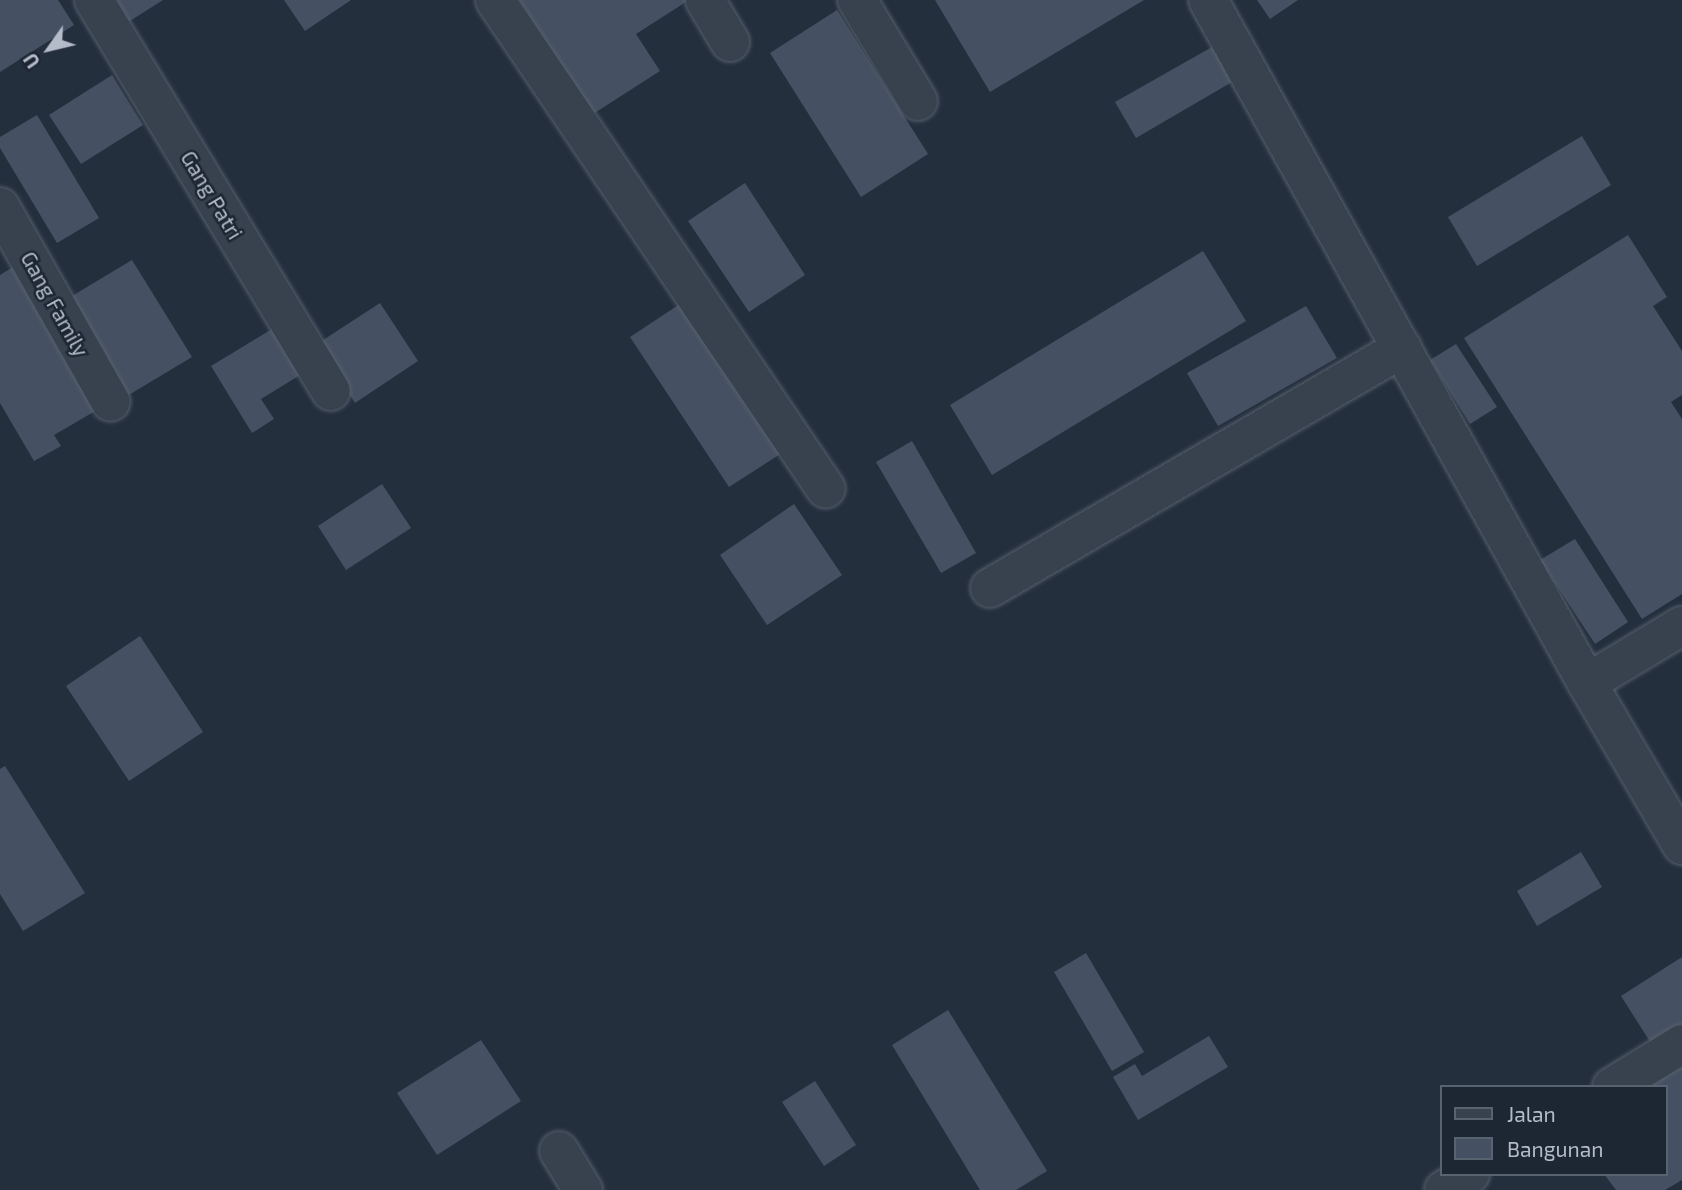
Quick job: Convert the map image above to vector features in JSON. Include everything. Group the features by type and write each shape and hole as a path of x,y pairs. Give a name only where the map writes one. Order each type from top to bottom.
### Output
{"street":[{"name":"Gang Patri","path":"94,0 331,391"},
{"path":"495,0 826,489"},
{"path":"705,0 730,42"},
{"path":"858,0 918,101"},
{"path":"1208,0 1587,684 1682,845"},
{"name":"Gang Family","path":"0,206 111,402"},
{"path":"990,588 1402,348"},
{"path":"1587,684 1682,626"},
{"path":"1615,1085 1682,1044"},
{"path":"559,1151 583,1190"},
{"path":"1444,1190 1467,1176"}],"building":[{"path":"0,0 58,0 74,25 0,72"},
{"path":"104,0 163,0 122,26"},
{"path":"284,0 351,0 305,31"},
{"path":"519,0 689,0 636,34 660,71 593,114"},
{"path":"935,0 1144,0 990,92"},
{"path":"1257,0 1298,0 1270,19"},
{"path":"837,10 928,154 861,197 770,53"},
{"path":"1212,47 1232,82 1136,138 1115,102"},
{"path":"112,75 143,125 81,164 49,115"},
{"path":"37,115 99,218 57,243 0,148 0,137"},
{"path":"1582,136 1611,185 1477,266 1448,217"},
{"path":"745,183 805,275 749,312 688,221"},
{"path":"1628,235 1667,297 1653,306 1682,351 1682,395 1671,402 1682,419 1682,594 1642,619 1464,338"},
{"path":"1203,251 1246,321 992,475 950,405"},
{"path":"132,260 192,357 127,396 67,299"},
{"path":"13,267 97,410 54,435 61,446 34,461 0,403 0,275"},
{"path":"686,300 785,451 729,487 630,337"},
{"path":"380,303 418,361 355,403 317,344"},
{"path":"1306,306 1337,358 1218,426 1187,373"},
{"path":"277,326 305,372 261,399 274,419 252,433 211,366"},
{"path":"1456,344 1497,407 1470,424 1430,360"},
{"path":"912,441 976,553 941,573 876,462"},
{"path":"382,484 411,528 346,570 318,526"},
{"path":"794,504 842,575 767,625 720,555"},
{"path":"1575,539 1628,622 1595,644 1540,560"},
{"path":"140,636 203,732 129,781 66,686"},
{"path":"5,766 85,893 23,931 0,894 0,769"},
{"path":"1581,852 1602,887 1537,926 1517,891"},
{"path":"1086,953 1144,1052 1112,1071 1054,972"},
{"path":"1682,957 1682,1034 1656,1051 1621,996"},
{"path":"948,1010 1047,1171 1016,1190 980,1190 892,1045"},
{"path":"1209,1036 1228,1067 1138,1120 1113,1077 1135,1064 1142,1076"},
{"path":"481,1040 521,1101 437,1155 397,1093"},
{"path":"1682,1067 1682,1180 1665,1190 1616,1190 1606,1176 1668,1176 1668,1085 1651,1085"},
{"path":"815,1081 856,1145 824,1166 782,1102"}]}
